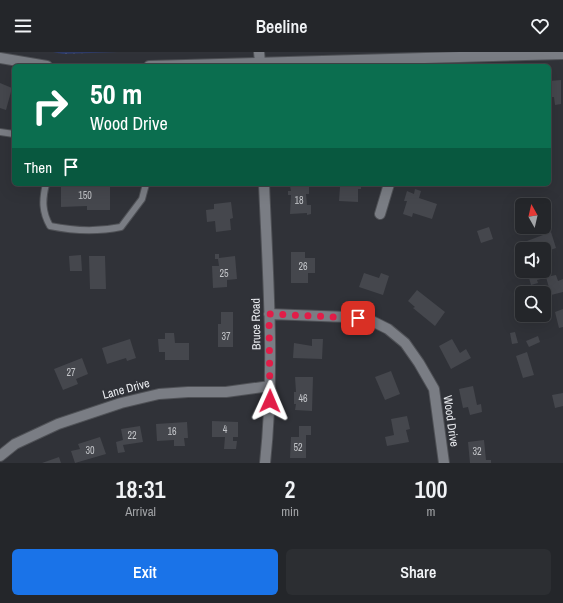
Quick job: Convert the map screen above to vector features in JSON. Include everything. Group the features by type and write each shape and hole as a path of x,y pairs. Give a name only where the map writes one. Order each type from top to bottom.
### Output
{"street":[{"path":"186,64 260,60 387,62 420,55 563,54"},
{"path":"0,58 34,64"},
{"name":"Bruce Road","path":"264,186 270,386 265,463"},
{"path":"380,214 388,186"},
{"name":"Wood Drive","path":"269,314 347,317 370,320 388,329 405,343 434,389 444,463"},
{"name":"Lane Drive","path":"0,456 15,444 58,424 121,403 159,394 226,392 270,386"}],"lane":[{"path":"0,132 12,134"},
{"path":"46,186 43,197 44,216 50,226 70,230 103,231 121,228 142,199 145,186"}],"shaded area":[{"path":"53,52 118,52 63,54"}],"building":[{"path":"561,80 561,104 555,105 554,97 551,97 551,81"},
{"path":"0,83 12,88 6,110 0,108"},
{"path":"61,186 110,186 110,210 87,210 87,206 61,207"},
{"path":"290,186 309,186 309,194 306,194 307,205 311,205 311,214 290,214 291,195 288,195 288,191 291,191"},
{"path":"361,186 361,189 358,189 358,202 339,201 340,187"},
{"path":"415,189 421,191 419,198 437,204 432,219 413,213 412,217 403,214 407,201 404,201 407,191 414,194"},
{"path":"231,202 233,218 230,219 231,230 216,232 215,221 207,222 206,210 214,209 214,204"},
{"path":"489,227 493,239 481,243 477,231"},
{"path":"551,232 556,248 551,250 551,242 527,241 546,234 551,234"},
{"path":"291,252 305,252 305,258 315,258 315,273 308,273 308,283 291,283"},
{"path":"215,254 219,254 219,258 235,256 237,279 227,280 227,287 213,288 212,266 219,266 218,259 215,259"},
{"path":"81,255 82,271 70,271 69,256"},
{"path":"89,256 105,256 106,289 90,289"},
{"path":"364,273 379,278 381,273 389,276 383,295 359,287"},
{"path":"556,275 558,281 563,279 563,292 551,295 551,286 548,286 546,278 551,278 551,276"},
{"path":"529,278 545,278 537,280 538,283 531,285"},
{"path":"417,290 445,312 435,326 413,308 415,307 408,301"},
{"path":"563,309 563,327 559,328 555,312"},
{"path":"221,312 233,312 233,347 218,347 218,324 221,324"},
{"path":"515,332 518,343 512,344 510,333"},
{"path":"165,333 174,333 175,343 189,343 189,360 165,360 165,352 159,352 158,339 165,339"},
{"path":"538,336 540,342 529,347 526,341"},
{"path":"130,339 136,358 127,361 126,358 107,364 102,348"},
{"path":"312,339 323,339 322,359 293,358 294,343 312,346"},
{"path":"452,339 460,353 466,349 471,358 451,369 439,346"},
{"path":"527,352 534,375 523,378 516,356"},
{"path":"82,358 88,374 76,379 78,384 63,390 54,369"},
{"path":"391,371 400,394 385,400 375,377"},
{"path":"295,377 313,377 312,411 295,410"},
{"path":"473,386 477,405 481,404 482,412 470,415 468,407 463,408 459,389"},
{"path":"563,393 563,406 555,408 552,395"},
{"path":"407,416 410,429 406,430 409,442 387,446 385,437 394,435 391,419"},
{"path":"212,421 238,422 238,437 233,437 233,441 237,441 236,449 224,449 225,437 212,437"},
{"path":"187,422 188,438 184,438 185,446 174,446 174,440 157,441 156,424"},
{"path":"140,426 143,442 123,445 125,452 118,453 116,442 123,440 121,429"},
{"path":"299,426 311,426 311,435 306,435 306,458 290,458 291,437 299,437"},
{"path":"100,437 106,454 75,463 71,451 80,449 78,444"},
{"path":"484,440 486,460 491,460 491,463 470,463 468,442"},
{"path":"59,457 61,463 42,463"}],"route":[{"path":"270,401 269,314 358,318"}]}
